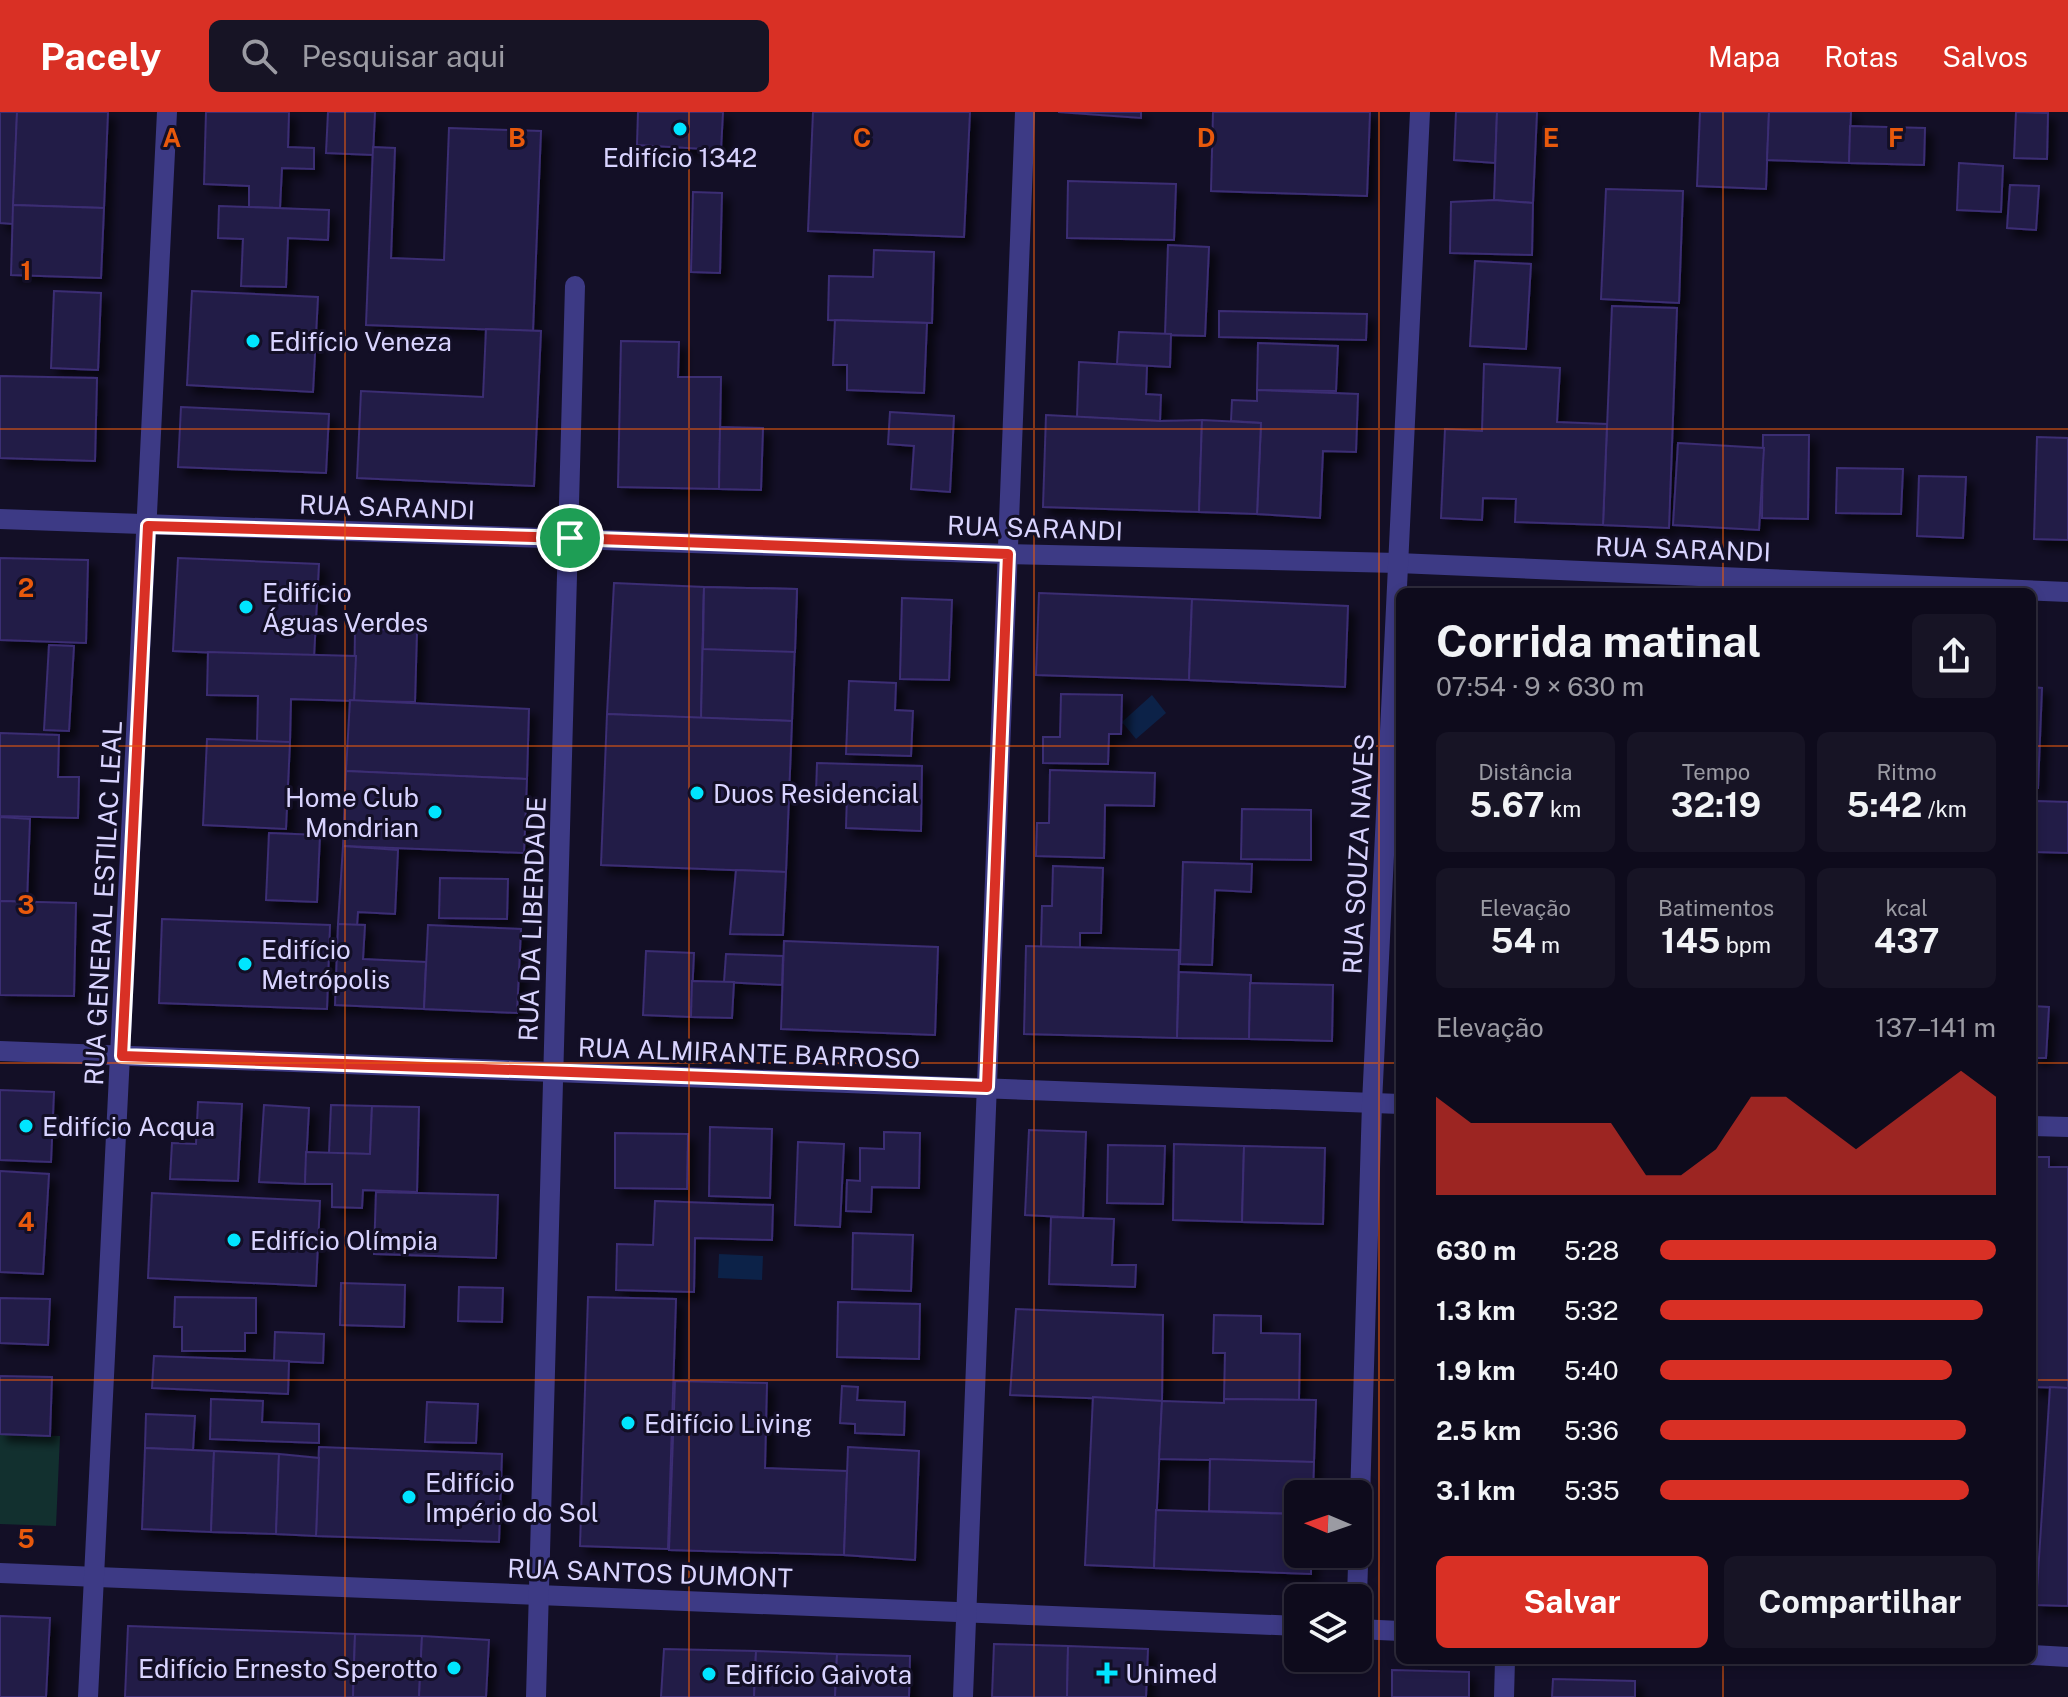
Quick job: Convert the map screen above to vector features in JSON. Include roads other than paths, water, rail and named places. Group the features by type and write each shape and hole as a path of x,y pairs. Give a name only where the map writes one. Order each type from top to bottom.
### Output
{"street":[{"name":"RUA GENERAL ESTILAC LEAL","path":"88,1697 167,112"},
{"path":"963,1697 1025,112"},
{"name":"RUA SOUZA NAVES","path":"1397,588 1420,112"},
{"name":"RUA DA LIBERDADE","path":"536,1697 575,286"},
{"name":"RUA SARANDI","path":"0,519 1008,554 1398,563 1976,588"},
{"name":"RUA SARANDI","path":"2036,591 2068,592"},
{"name":"RUA SOUZA NAVES","path":"1357,1584 1372,1103 1396,605"},
{"name":"RUA ALMIRANTE BARROSO","path":"0,1051 1396,1104"},
{"path":"2036,1126 2068,1127"},
{"name":"RUA SANTOS DUMONT","path":"0,1573 1284,1625"},
{"path":"1372,1630 1396,1631"},
{"path":"2036,1655 2068,1657"},
{"path":"1504,1697 1505,1664"}],"water":[{"path":"1152,695 1166,713 1136,739 1122,722"},
{"path":"719,1254 763,1256 762,1280 718,1278"}],"place":[{"name":"Edifício 1342","path":"680,129"},
{"name":"Edifício Veneza","path":"253,341"},
{"name":"Edifício Águas Verdes","path":"246,607"},
{"name":"Duos Residencial","path":"697,793"},
{"name":"Home Club Mondrian","path":"435,812"},
{"name":"Edifício Metrópolis","path":"245,964"},
{"name":"Edifício Acqua","path":"26,1126"},
{"name":"Edifício Olímpia","path":"234,1240"},
{"name":"Edifício Living","path":"628,1423"},
{"name":"Edifício Império do Sol","path":"409,1497"},
{"name":"Edifício Ernesto Sperotto","path":"454,1668"},
{"name":"Unimed","path":"1107,1673"},
{"name":"Edifício Gaivota","path":"709,1674"}]}
